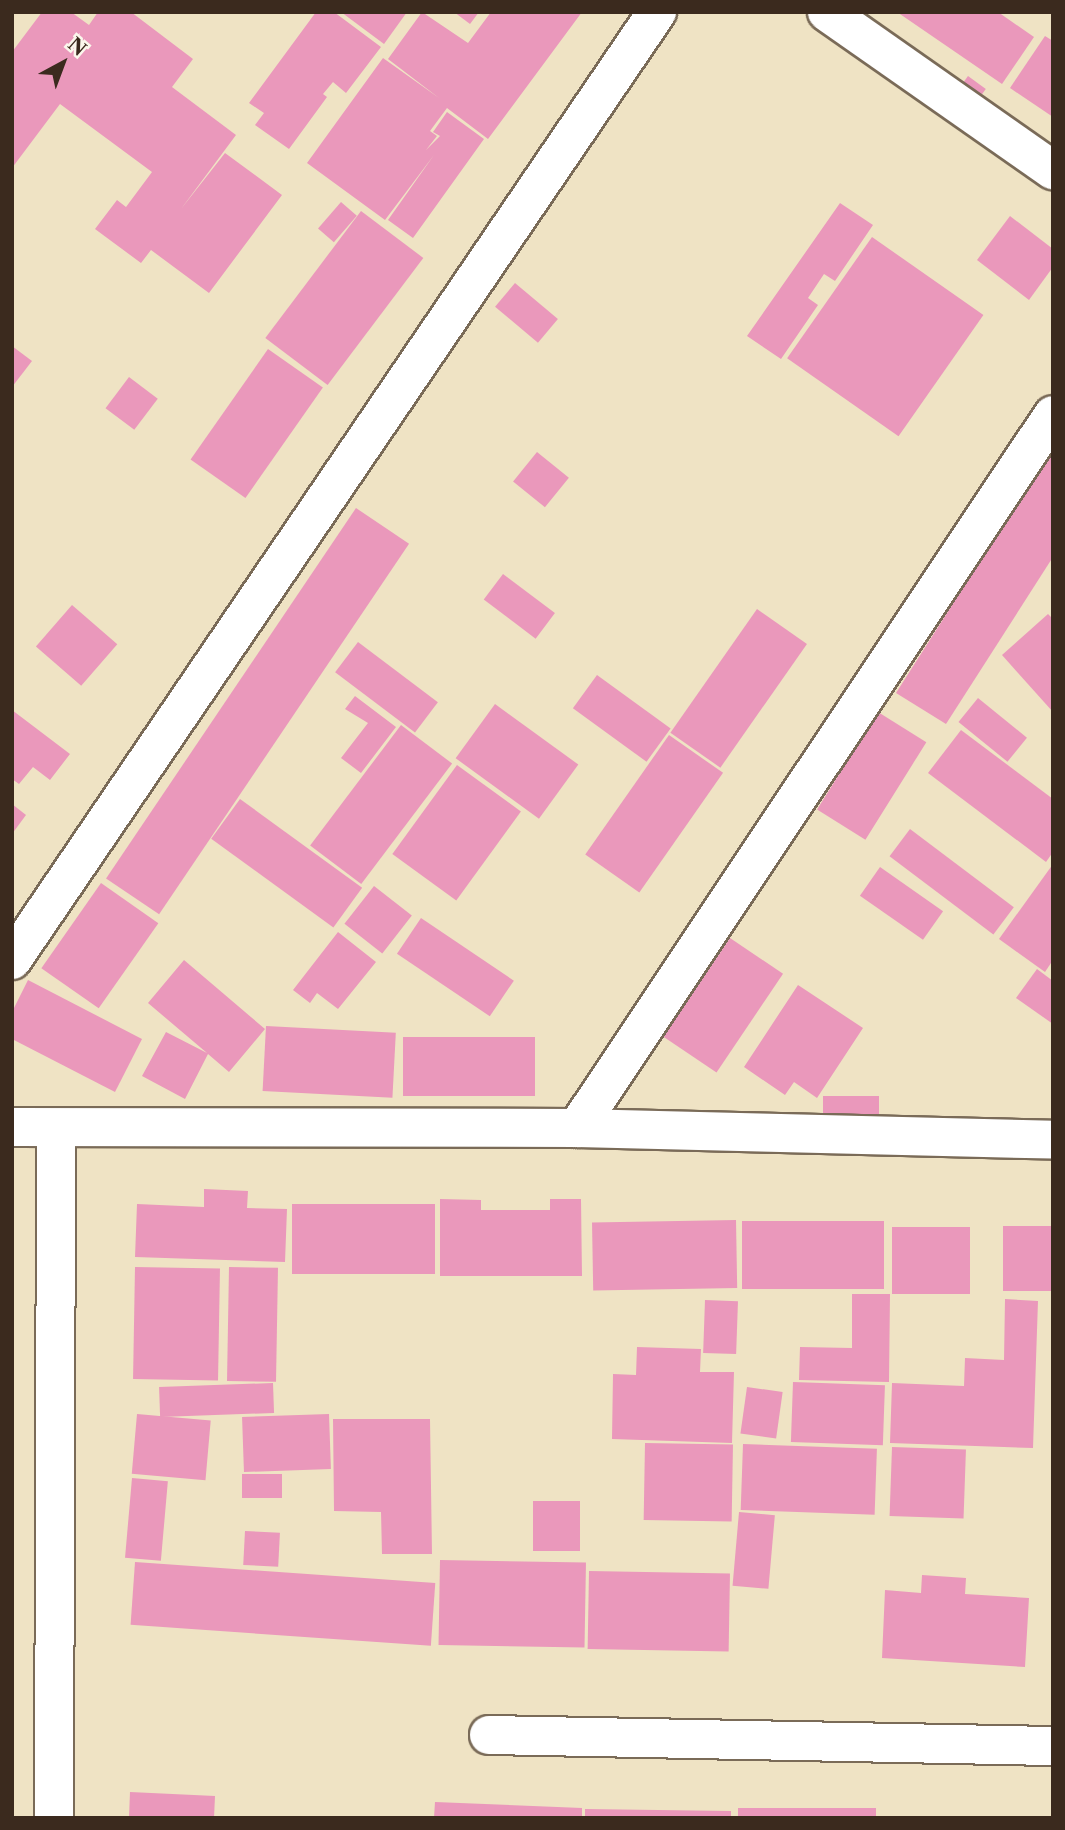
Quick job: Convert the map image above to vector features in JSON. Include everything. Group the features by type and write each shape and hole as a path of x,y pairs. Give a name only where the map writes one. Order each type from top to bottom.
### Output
{"street":[{"path":"12,960 657,12"},
{"path":"827,12 1053,170"},
{"path":"577,1128 1053,415"},
{"path":"12,1127 56,1130 577,1128 1053,1140"},
{"path":"54,1818 56,1130"},
{"path":"489,1735 1053,1746"}],"building":[{"path":"42,12 71,12 89,25 98,12 131,12 193,59 172,87 236,135 181,209 225,153 282,195 209,293 151,250 141,263 95,229 117,200 126,207 152,172 60,104 12,168 12,52"},
{"path":"316,12 334,12 381,47 346,93 333,82 323,94 327,97 289,149 255,125 264,113 249,103"},
{"path":"341,12 407,12 384,44"},
{"path":"422,12 468,43 491,12 582,12 488,139 447,108 430,131 437,136 426,150 440,136 433,132 447,112 484,139 413,238 388,220 434,155 385,220 307,163 383,58 439,98 388,59"},
{"path":"454,12 479,12 470,24"},
{"path":"897,12 998,12 1034,37 1002,84"},
{"path":"1045,36 1053,41 1053,117 1010,88"},
{"path":"968,76 986,89 972,108 954,95"},
{"path":"341,202 357,216 334,242 318,228"},
{"path":"840,203 873,225 835,281 824,274 808,298 818,305 781,359 747,336"},
{"path":"361,211 423,258 328,385 265,338"},
{"path":"1010,216 1053,249 1053,267 1029,300 977,260"},
{"path":"872,237 983,315 899,436 787,358"},
{"path":"515,283 558,319 538,343 495,307"},
{"path":"12,346 32,361 12,387"},
{"path":"268,349 323,387 245,498 191,460"},
{"path":"129,377 158,399 134,430 106,408"},
{"path":"1053,447 1053,557 946,724 896,693"},
{"path":"537,452 569,478 545,507 513,482"},
{"path":"356,508 409,544 159,914 106,879"},
{"path":"503,574 555,613 536,639 484,600"},
{"path":"72,605 117,644 81,686 36,647"},
{"path":"757,609 807,644 720,768 670,733"},
{"path":"1048,614 1053,619 1053,712 1002,655"},
{"path":"358,642 438,702 415,733 335,672"},
{"path":"597,675 671,728 647,762 573,708"},
{"path":"355,696 396,727 361,773 341,758 368,723 345,709"},
{"path":"978,698 1027,738 1007,762 958,722"},
{"path":"495,704 578,765 539,819 456,758"},
{"path":"12,710 70,754 50,780 33,767 19,784 12,779"},
{"path":"878,712 926,742 865,840 817,810"},
{"path":"401,725 452,764 361,884 310,846"},
{"path":"961,730 1053,799 1053,852 1046,862 928,773"},
{"path":"669,735 723,773 639,892 585,855"},
{"path":"457,765 521,811 456,900 392,854"},
{"path":"240,799 362,888 333,927 211,839"},
{"path":"12,804 26,815 12,834"},
{"path":"910,829 1014,907 993,934 890,856"},
{"path":"1053,864 1053,960 1045,972 999,939"},
{"path":"880,867 943,911 923,940 860,896"},
{"path":"101,883 158,923 99,1008 41,968"},
{"path":"374,886 412,916 382,953 344,924"},
{"path":"421,918 514,981 490,1016 397,954"},
{"path":"338,932 376,962 338,1009 317,993 310,1003 293,990"},
{"path":"730,938 783,974 717,1072 663,1037"},
{"path":"184,960 265,1029 229,1072 208,1054 185,1099 142,1076 166,1032 207,1053 148,1003"},
{"path":"1037,969 1053,981 1053,1024 1016,998"},
{"path":"28,980 142,1039 115,1092 12,1039 12,1012"},
{"path":"798,985 863,1028 817,1098 794,1082 785,1095 744,1067"},
{"path":"266,1026 396,1033 392,1098 263,1091"},
{"path":"403,1037 535,1037 535,1096 403,1096"},
{"path":"823,1096 879,1096 879,1121 823,1121"},
{"path":"204,1189 248,1191 247,1208 287,1209 285,1262 135,1257 137,1204 204,1207"},
{"path":"440,1199 481,1200 481,1210 550,1210 550,1199 581,1199 582,1276 440,1276"},
{"path":"292,1204 435,1204 435,1274 292,1274"},
{"path":"736,1220 737,1288 593,1291 592,1223"},
{"path":"742,1221 884,1221 884,1289 742,1289"},
{"path":"1003,1226 1053,1226 1053,1291 1003,1291"},
{"path":"892,1227 970,1227 970,1294 892,1294"},
{"path":"135,1267 220,1268 218,1380 133,1379"},
{"path":"229,1267 278,1268 276,1382 227,1381"},
{"path":"852,1294 890,1294 889,1382 799,1380 800,1347 852,1348"},
{"path":"1005,1299 1038,1301 1033,1448 890,1443 892,1383 964,1386 965,1358 1004,1360"},
{"path":"705,1300 738,1301 736,1354 703,1353"},
{"path":"637,1347 701,1349 700,1372 734,1372 732,1443 612,1439 613,1374 636,1375"},
{"path":"793,1382 885,1385 883,1445 791,1442"},
{"path":"273,1383 274,1413 160,1417 159,1387"},
{"path":"747,1387 783,1392 776,1439 740,1434"},
{"path":"137,1414 211,1420 205,1480 132,1474"},
{"path":"329,1414 331,1469 244,1472 242,1417"},
{"path":"333,1419 430,1419 432,1554 382,1554 381,1512 334,1511"},
{"path":"645,1443 733,1445 732,1522 644,1520"},
{"path":"743,1444 877,1449 875,1515 741,1510"},
{"path":"892,1447 966,1450 964,1519 890,1516"},
{"path":"242,1474 282,1474 282,1498 242,1498"},
{"path":"132,1478 168,1481 161,1561 125,1558"},
{"path":"533,1501 580,1501 580,1551 533,1551"},
{"path":"739,1512 775,1515 768,1589 733,1586"},
{"path":"245,1531 280,1533 278,1567 243,1565"},
{"path":"440,1560 586,1563 584,1648 439,1645"},
{"path":"135,1562 435,1583 431,1646 131,1625"},
{"path":"589,1571 730,1573 729,1651 588,1649"},
{"path":"922,1575 966,1578 965,1594 1029,1598 1025,1667 882,1658 885,1590 921,1593"},
{"path":"130,1792 215,1796 214,1818 129,1818"},
{"path":"435,1802 582,1808 582,1818 434,1818"},
{"path":"738,1808 876,1808 876,1818 738,1818"},
{"path":"585,1809 731,1811 731,1818 585,1818"}]}
